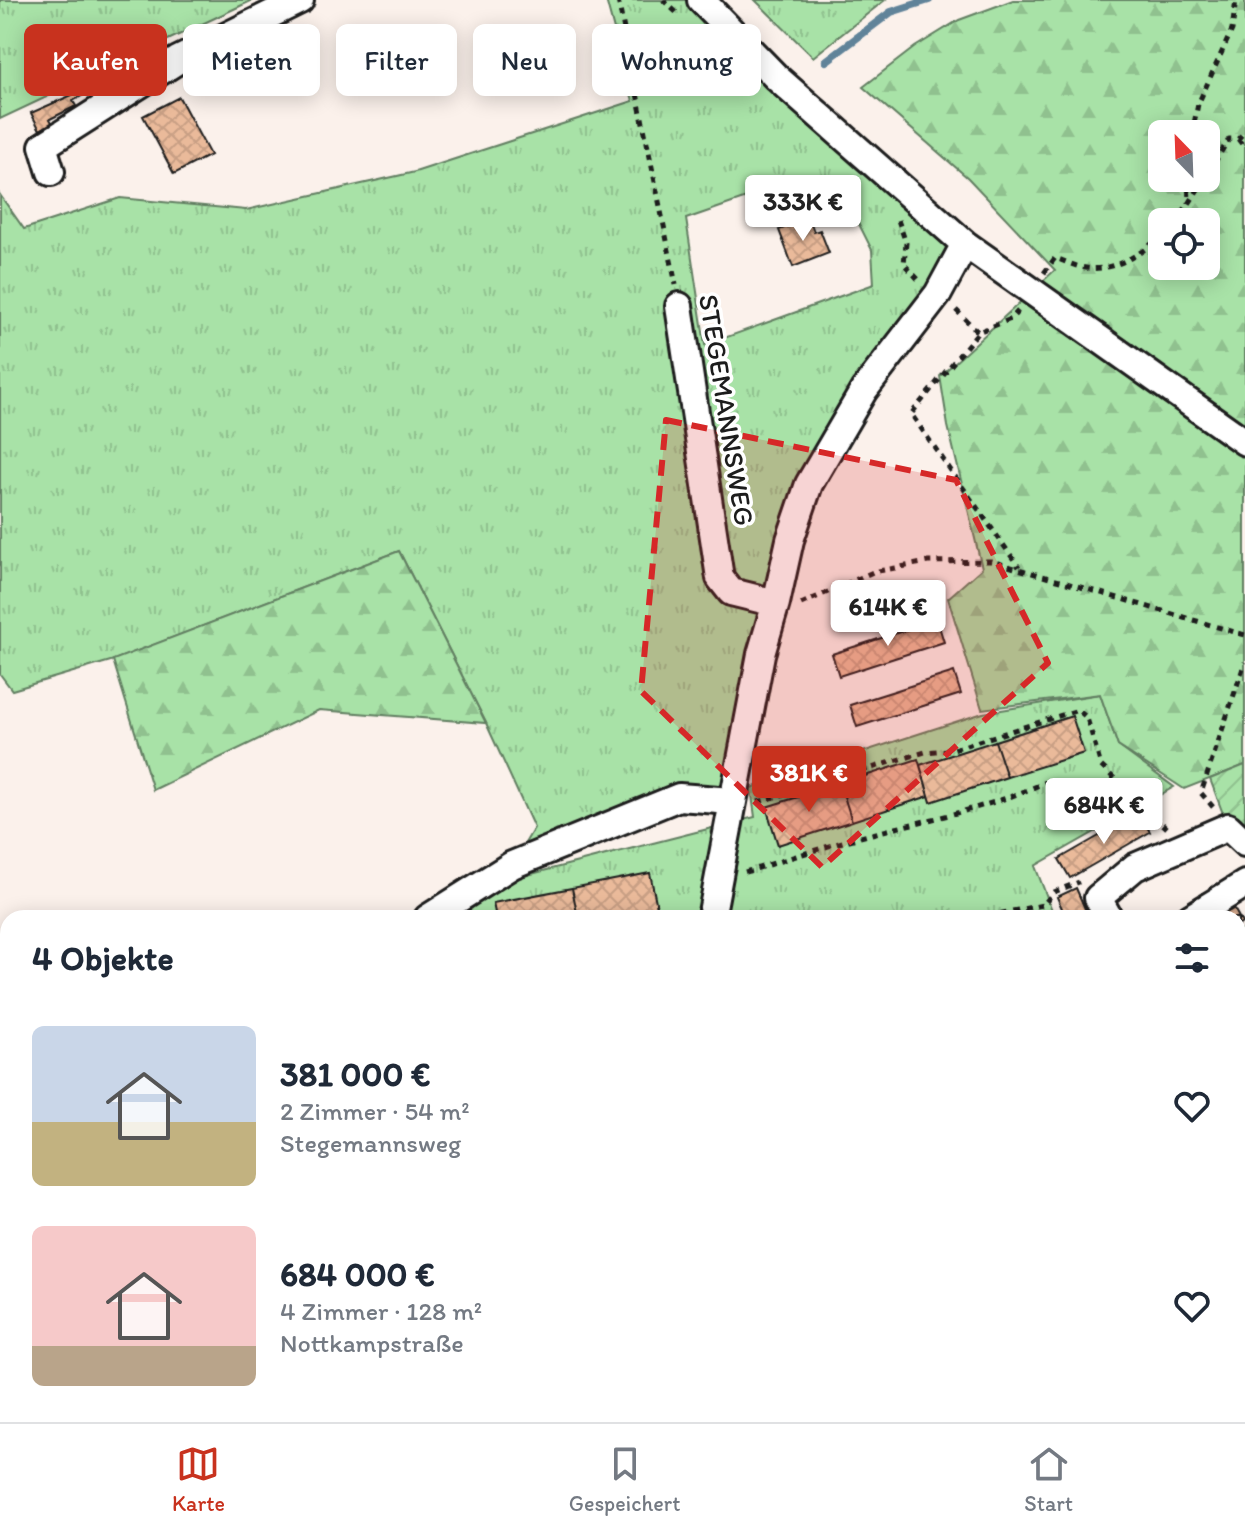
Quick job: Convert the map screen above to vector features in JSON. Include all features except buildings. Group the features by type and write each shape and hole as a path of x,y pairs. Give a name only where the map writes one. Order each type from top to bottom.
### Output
{"street":[{"path":"51,172 43,146 178,60 300,0"},
{"path":"701,0 777,78 965,244 1245,442"},
{"name":"STEGEMANNSWEG","path":"713,910 761,654 790,540 809,484 864,390 938,294 965,244"},
{"name":"STEGEMANNSWEG","path":"679,306 720,578 731,592 776,603"},
{"path":"441,910 512,865 679,797 731,806"},
{"path":"1103,908 1135,867 1185,846 1237,835"},
{"path":"1203,910 1245,884"}],"path":[{"name":"STEGEMANNSWEG","path":"618,0 679,306"},
{"path":"1195,120 1198,104 1232,30 1236,0"},
{"path":"1186,208 1215,165 1223,146 1229,139 1238,139 1245,131"},
{"path":"1238,139 1245,148"},
{"path":"1189,192 1189,204"},
{"path":"1055,258 1087,269 1121,263 1148,248"},
{"path":"1019,567 911,414 978,332 1011,319 1020,309"},
{"path":"776,603 805,605 873,572 928,562 991,561 1245,635"},
{"path":"1237,835 1201,793 1245,662"},
{"path":"731,806 925,752 950,750 1078,710 1087,718 1101,766 1185,846"},
{"path":"720,880 859,837 971,811 1009,799 1046,782"},
{"path":"1018,910 1043,905 1054,892 1081,881 1103,908"}],"highlighted area":[{"path":"666,420 956,480 1048,663 822,867 641,691"}],"green space":[{"path":"0,0 253,0 202,24 183,24 183,33 167,40 167,24 24,24 24,96 49,96 0,119"},
{"path":"606,0 701,0 727,24 612,24"},
{"path":"755,0 885,0 813,57"},
{"path":"1013,0 1245,0 1245,765 1184,789 1118,746 1100,694 982,709 948,598 982,568 948,426 940,376 1055,270 968,178 863,87 915,47 959,20"},
{"path":"761,55 965,244 809,484 732,801 679,797 512,865 534,828 486,723 399,551 114,660 12,690 0,674 0,195 24,229 120,198 246,210 415,172 633,101 632,96 761,96","holes":["810,176 858,222 872,250 874,284 705,345 686,219"]},
{"path":"399,551 486,723 319,710 153,790 113,660"},
{"path":"1100,694 1118,746 1174,787 1035,866 1052,910 463,910 504,881 755,817 751,788 983,713"},
{"path":"1245,765 1245,843 1228,827 1210,779"}],"waterway":[{"path":"826,61 891,12 929,0"}]}
